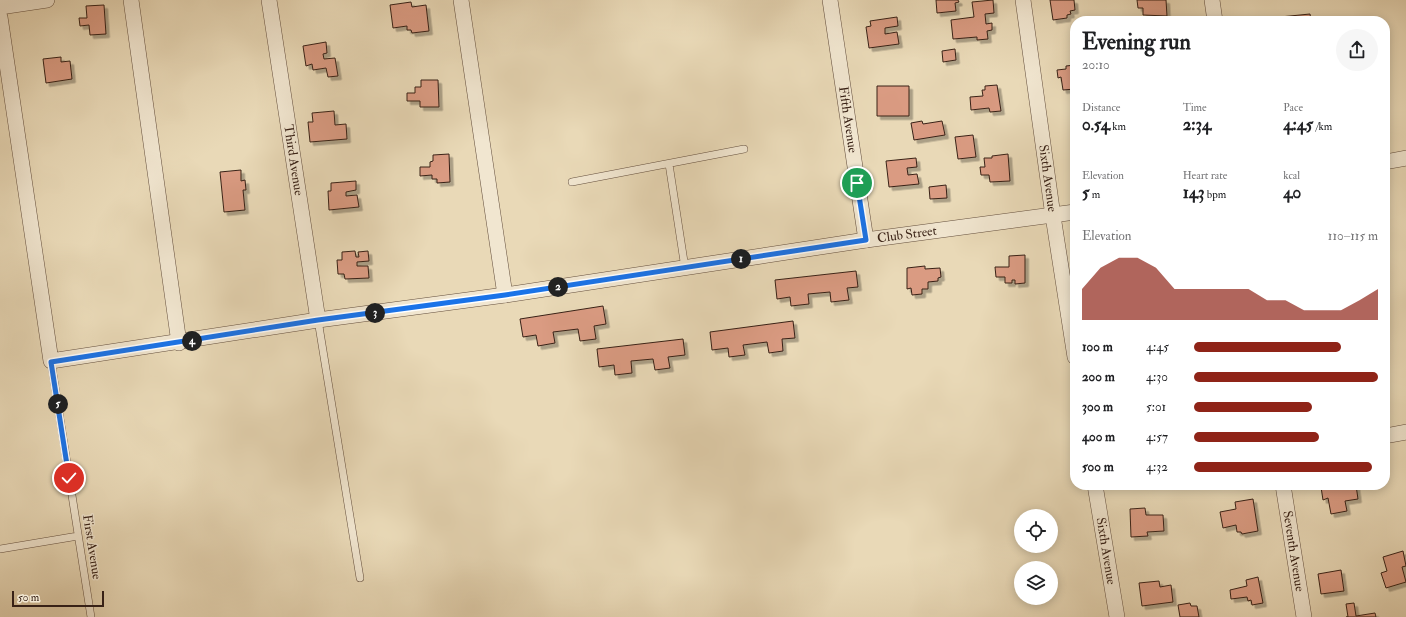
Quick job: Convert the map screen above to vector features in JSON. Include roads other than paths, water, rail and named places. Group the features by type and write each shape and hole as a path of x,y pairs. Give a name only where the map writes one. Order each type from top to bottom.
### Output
{"street":[{"path":"0,7 47,0"},
{"path":"131,0 179,343"},
{"name":"Third Avenue","path":"269,0 318,320"},
{"path":"461,0 505,295"},
{"name":"Fifth Avenue","path":"830,0 866,240"},
{"name":"Sixth Avenue","path":"1023,0 1053,216 1070,325"},
{"path":"1212,0 1214,16"},
{"path":"0,17 51,362"},
{"path":"1390,161 1406,158"},
{"name":"Club Street","path":"51,362 318,320 505,295 866,240 1070,213"},
{"path":"1390,435 1406,432"},
{"name":"Sixth Avenue","path":"1096,490 1117,617"},
{"name":"Seventh Avenue","path":"1284,490 1304,617"}],"lane":[{"path":"572,182 744,149"},
{"path":"669,164 685,268"},
{"path":"318,320 360,578"},
{"name":"First Avenue","path":"51,362 91,617"},
{"path":"0,549 78,536"}]}
